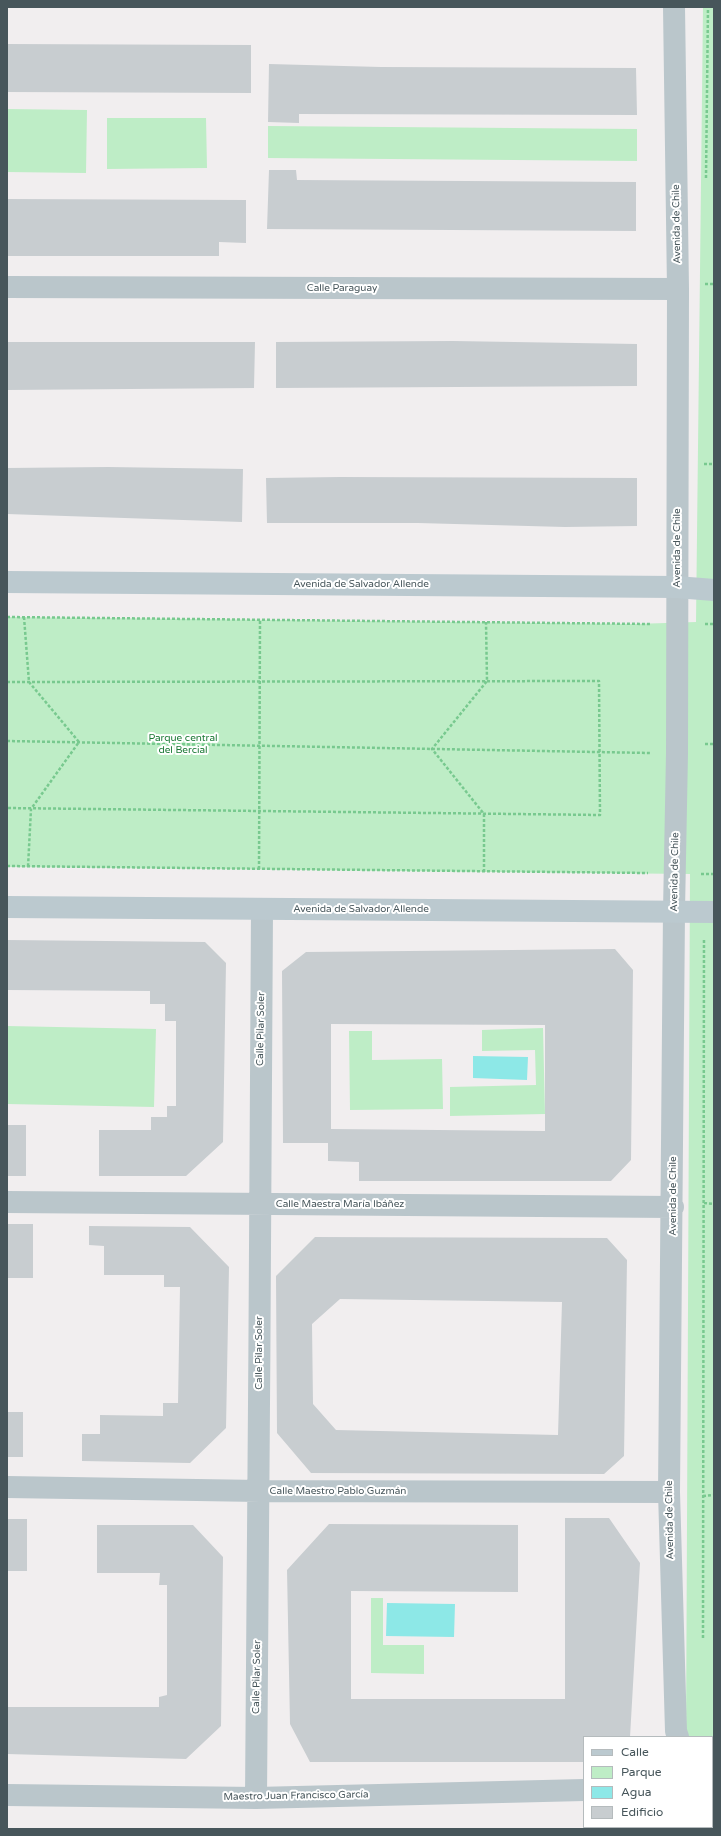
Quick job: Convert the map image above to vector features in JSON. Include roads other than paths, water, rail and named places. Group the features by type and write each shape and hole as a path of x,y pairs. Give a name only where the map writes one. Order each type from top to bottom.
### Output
{"street":[{"name":"Avenida de Chile","path":"674,7 678,289 676,587 677,753 674,911 673,1207 669,1492 676,1731 678,1736"},
{"name":"Calle Paraguay","path":"7,287 678,289"},
{"name":"Avenida de Salvador Allende","path":"7,582 676,587 714,590"},
{"name":"Avenida de Salvador Allende","path":"7,907 714,912"},
{"name":"Calle Pilar Soler","path":"256,1798 260,1491 259,1203 262,909"},
{"name":"Calle Maestra María Ibáñez","path":"7,1202 673,1207"},
{"name":"Calle Maestro Pablo Guzmán","path":"7,1487 260,1491 669,1492"},
{"name":"Maestro Juan Francisco García","path":"7,1795 256,1798 583,1790"}],"water":[{"path":"473,1056 528,1057 527,1080 473,1078"},
{"path":"387,1603 455,1604 454,1637 386,1636"}],"park label":[{"name":"Parque central del Bercial","path":"183,744"}]}
